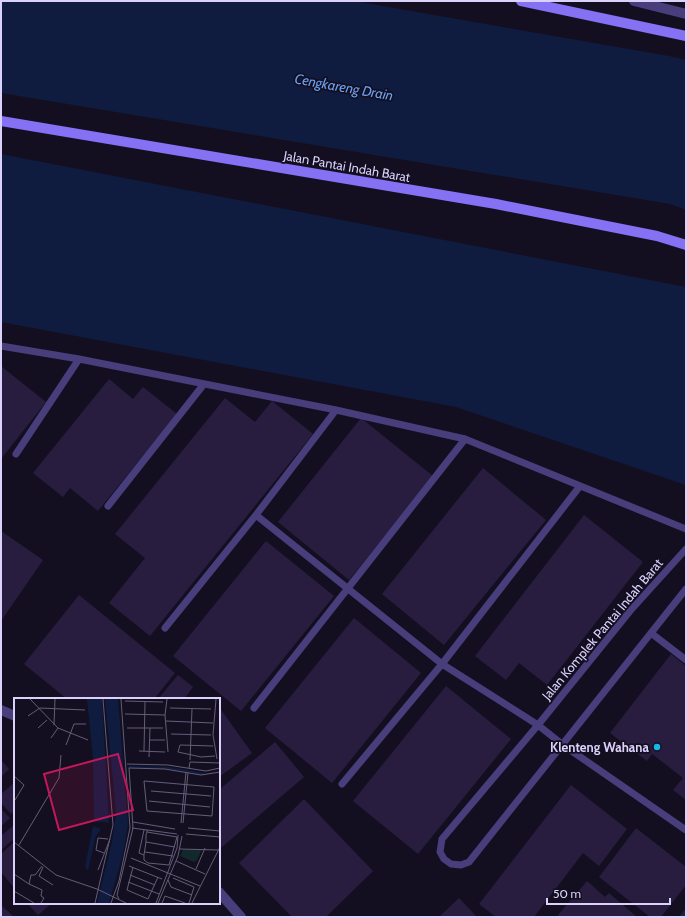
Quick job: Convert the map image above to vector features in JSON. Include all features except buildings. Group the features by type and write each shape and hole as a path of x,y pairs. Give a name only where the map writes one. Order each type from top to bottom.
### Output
{"main road":[{"path":"521,1 686,36"},
{"name":"Jalan Pantai Indah Barat","path":"1,120 496,204 650,235 686,245"}],"street":[{"path":"634,1 686,14"},
{"path":"1,710 14,716"},
{"path":"220,893 241,917"}],"lane":[{"path":"1,346 80,359 336,410 464,439 686,529"},
{"path":"16,454 80,359"},
{"path":"108,506 204,384"},
{"path":"164,628 256,515 336,410"},
{"path":"254,708 464,439"},
{"path":"342,784 442,664 580,486"},
{"path":"256,515 442,664 538,725 563,745 686,830"},
{"name":"Jalan Komplek Pantai Indah Barat","path":"686,548 630,611 538,725 442,839 440,852 444,859 451,864 461,865 470,862 686,590"},
{"path":"651,633 686,660"}],"water":[{"name":"Cengkareng Drain","path":"1,1 354,1 686,60 686,210 670,204 1,93"},
{"path":"1,154 686,287 686,485 456,407 1,322"}],"place":[{"name":"Klenteng Wahana","path":"657,747"}]}
